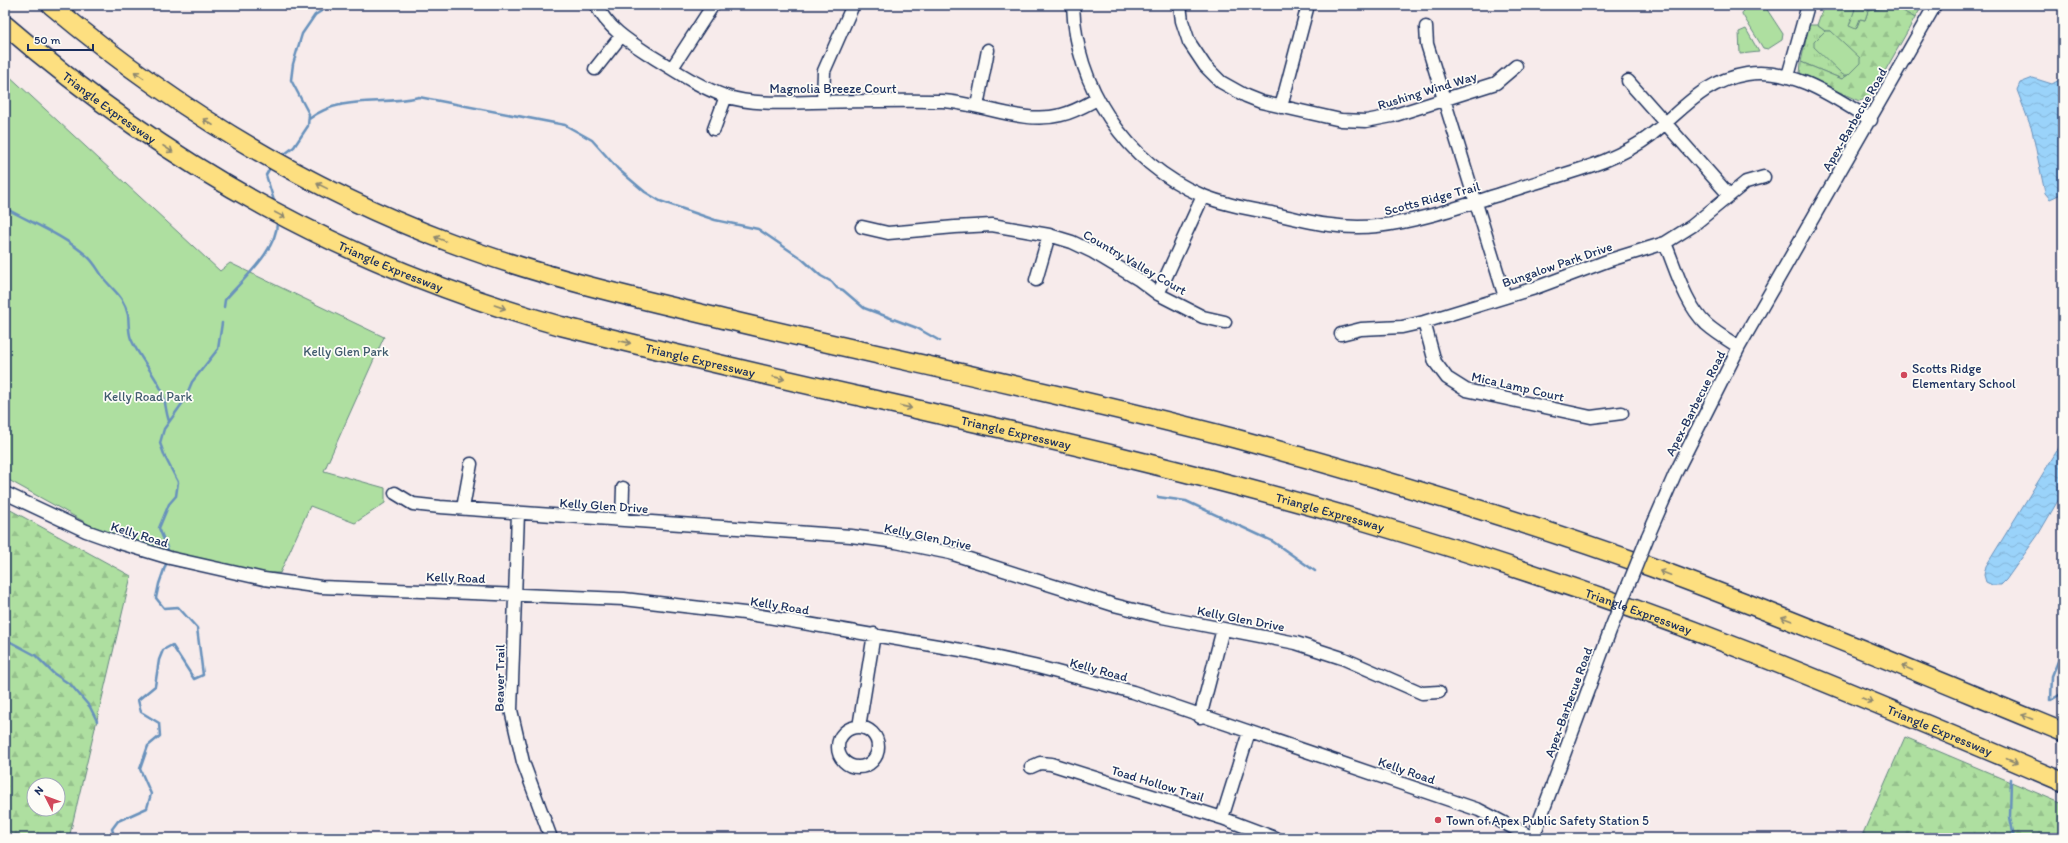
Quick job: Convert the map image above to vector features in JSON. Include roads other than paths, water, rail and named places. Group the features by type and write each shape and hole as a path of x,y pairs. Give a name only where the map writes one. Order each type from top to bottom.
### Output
{"highway":[{"path":"51,5 108,52 171,97 255,150 312,181 399,222 477,252 560,279 638,299 1105,407 1232,438 1373,477 1555,534 1650,567 1814,629 2063,732"},
{"name":"Triangle Expressway","path":"5,25 62,73 136,128 224,184 304,228 376,261 463,295 525,316 598,335 1135,461 1366,522 1581,590 1740,649 2063,782"}],"street":[{"name":"Magnolia Breeze Court","path":"596,5 608,24 621,36 697,84 726,96 767,102 942,101 977,106 1021,116 1044,118 1062,115 1097,99"},
{"path":"672,68 713,5"},
{"path":"823,102 824,71 853,5"},
{"name":"Scotts Ridge Trail","path":"1073,5 1081,57 1097,99 1120,133 1144,158 1174,180 1203,196 1230,204 1320,224 1360,227 1402,222 1476,202 1604,161 1637,146 1699,93 1712,84 1728,78 1760,73 1788,76 1805,83 1871,120"},
{"name":"Rushing Wind Way","path":"1180,5 1182,21 1189,42 1210,72 1221,82 1246,96 1281,107 1341,120 1366,121 1392,116 1444,100 1496,83 1516,66"},
{"path":"1281,107 1308,5"},
{"path":"1788,76 1808,5"},
{"name":"Apex-Barbecue Road","path":"1533,838 1611,628 1675,474 1739,347 1871,120 1935,5"},
{"path":"1426,27 1427,44 1505,297"},
{"path":"595,69 621,36"},
{"path":"977,106 988,50"},
{"path":"1628,81 1664,124 1729,196"},
{"path":"714,129 726,96"},
{"name":"Bungalow Park Drive","path":"1341,334 1361,329 1402,327 1424,322 1564,278 1623,256 1665,243 1692,226 1746,182 1764,177"},
{"path":"1158,294 1203,196"},
{"name":"Country Valley Court","path":"862,227 888,233 955,226 992,225 1049,235 1072,242 1093,252 1138,278 1158,294 1203,317 1225,322"},
{"path":"1036,280 1049,235"},
{"path":"1665,243 1696,313 1714,331 1739,347"},
{"name":"Mica Lamp Court","path":"1424,322 1435,362 1447,378 1466,390 1590,417 1622,413"},
{"path":"463,508 471,464"},
{"path":"622,520 623,488"},
{"name":"Kelly Road","path":"5,493 86,531 117,542 170,558 264,579 321,587 632,600 744,613 874,634 967,651 1034,666 1133,692 1200,717 1249,732 1479,810 1533,838"},
{"name":"Kelly Glen Drive","path":"395,493 413,504 518,513 851,536 896,542 966,557 1114,605 1162,617 1296,643 1342,658 1422,693 1439,692"},
{"name":"Beaver Trail","path":"518,513 511,710 523,762 551,838"},
{"path":"1200,717 1223,629"},
{"path":"859,727 874,634"},
{"path":"1222,818 1249,732"},
{"name":"Toad Hollow Trail","path":"1031,767 1040,763 1051,764 1222,818 1275,838"}],"water":[{"path":"2033,78 2052,84 2063,78 2063,193 2050,199 2045,193 2032,130 2017,90 2020,83"},
{"path":"2063,441 2063,492 2038,535 2006,580 2001,585 1992,585 1986,582 1984,575 1986,566"}],"waterway":[{"path":"281,157 294,147 308,126 309,114 291,80 293,64 302,34 315,15 331,5"},
{"path":"309,119 321,111 348,103 405,100 419,97 565,125 592,140 618,169 645,192 660,201 715,220 758,229 802,259 821,276 832,282 837,288 843,290 864,308 917,328 940,341"},
{"path":"271,166 266,175 275,204"},
{"path":"5,208 58,236 78,249 93,262 105,280 119,295 128,315 131,339 161,389 169,421"},
{"path":"224,307 225,300 266,253 276,231 277,220"},
{"path":"168,550 159,528 169,504 176,496 178,482 165,457 160,443 164,429 184,401 192,382 218,349 222,323"},
{"path":"1158,497 1186,501 1272,541 1315,571"},
{"path":"115,838 112,829 118,821 147,808 151,794 140,769 148,746 160,736 159,723 141,712 138,700 155,686 159,660 163,650 172,645 194,679 203,675 197,628 178,607 164,608 156,598 167,561"},
{"path":"5,639 35,655 53,673 71,685 90,707 97,721"},
{"path":"2051,700 2052,676 2063,649"},
{"path":"2051,700 2061,694 2063,695"},
{"path":"2011,779 2010,817 2014,838"}],"place":[{"name":"Scotts Ridge Elementary School","path":"1904,375"},
{"name":"Town of Apex Public Safety Station 5","path":"1438,820"}],"park label":[{"name":"Kelly Glen Park","path":"346,351"},
{"name":"Kelly Road Park","path":"148,396"}]}
